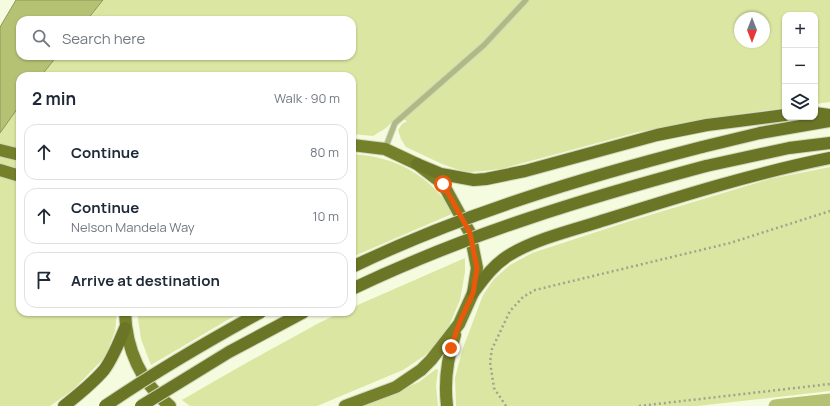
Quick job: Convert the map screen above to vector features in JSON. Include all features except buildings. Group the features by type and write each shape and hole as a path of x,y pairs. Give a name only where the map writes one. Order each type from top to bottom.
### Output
{"highway":[{"path":"818,113 830,115"},
{"path":"417,164 441,174 474,180 486,179 525,171 657,135 707,125 782,116"},
{"path":"356,265 385,251 493,209 578,181 702,147 760,133 830,121"},
{"path":"356,287 392,270 495,229 556,208 615,190 706,166 789,148 830,142"},
{"path":"473,293 486,274 510,254 550,237 645,207 722,185 796,165 830,158"},
{"path":"105,406 133,387 219,335 254,316"},
{"path":"141,406 229,352 296,316"},
{"path":"64,406 92,383 104,370 113,355 125,328"}],"main road":[{"path":"356,145 385,149 417,164 443,184 470,233 477,268 473,293 459,324 446,369 445,388 447,406"},
{"path":"0,150 16,154"},
{"path":"0,170 16,175"},
{"path":"125,316 125,328 129,346 138,366 150,387 170,406"},
{"path":"345,406 396,387 421,370 440,351 459,324"}],"lane":[{"path":"385,149 395,123 484,45 526,0"}],"path":[{"path":"506,406 494,388 490,362 492,349 510,311 523,297 534,290 730,243 830,211"},
{"path":"640,406 830,384"}],"shaded area":[{"path":"16,0 103,0 90,16 16,16 16,60 54,60 44,72 16,72 16,111 0,133 0,27"},
{"path":"103,0 830,0 830,102 818,104 818,12 782,12 782,108 739,114 638,132 501,169 470,172 459,170 442,164 406,147 398,130 402,124 407,121 397,117 386,128 373,136 356,134 356,72 44,72 54,60 356,60 356,16 90,16"},
{"path":"16,110 16,316 117,316 115,331 105,357 73,390 50,406 0,406 0,132"},
{"path":"356,154 384,159 411,170 434,188 454,213 356,255"},
{"path":"830,167 830,391 697,406 456,406 455,378 463,348 483,295 494,279 510,265 532,253 630,221 770,179"},
{"path":"465,258 465,272 460,300 449,326 434,347 424,356 403,370 317,406 190,406 182,400 325,320 334,316 356,316 356,306"},
{"path":"138,316 234,316 151,365 141,339"},
{"path":"436,369 438,370 436,386 438,406 362,406 419,382"}],"waterway":[{"path":"775,406 830,400"}],"route":[{"path":"443,184 470,233 477,268 473,293 459,324 451,348"}]}
